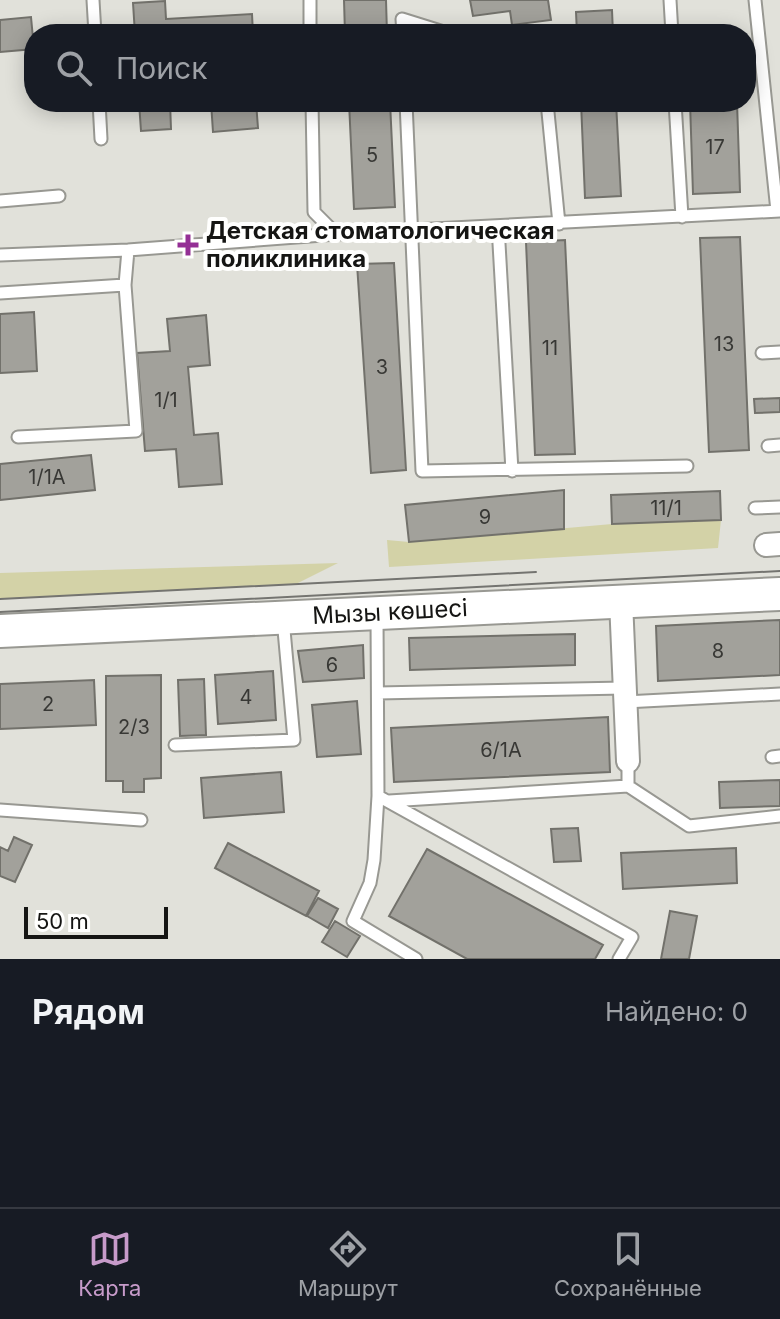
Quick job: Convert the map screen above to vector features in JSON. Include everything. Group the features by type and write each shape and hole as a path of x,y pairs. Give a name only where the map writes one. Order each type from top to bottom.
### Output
{"main road":[{"name":"Мызы көшесі","path":"0,631 780,594"}],"street":[{"path":"621,601 628,761"}],"lane":[{"path":"93,0 94,24"},
{"path":"310,0 310,24"},
{"path":"670,0 671,24"},
{"path":"0,255 778,211 755,0"},
{"path":"402,24 402,19 418,24"},
{"path":"100,112 101,139"},
{"path":"312,112 314,212 336,234"},
{"path":"407,112 422,471 687,466"},
{"path":"548,112 559,224"},
{"path":"676,112 682,217"},
{"path":"0,201 59,196"},
{"path":"498,226 512,471"},
{"path":"18,437 136,431 125,285 128,250"},
{"path":"0,293 125,285"},
{"path":"762,353 780,352"},
{"path":"755,508 780,507"},
{"path":"377,613 382,798 370,883 353,921 416,959"},
{"path":"175,745 294,740 283,618"},
{"path":"378,693 780,694"},
{"path":"628,761 628,786"},
{"path":"382,798 628,786 689,826 780,816"},
{"path":"382,798 632,937 619,959"},
{"path":"0,810 141,820"}],"green space":[{"path":"721,520 718,548 389,567 387,540 409,542 612,524"},
{"path":"338,563 296,584 0,599 0,573"}],"building":[{"path":"344,0 386,0 387,24 345,24"},
{"path":"470,0 548,0 551,20 512,24 510,11 473,16"},
{"path":"165,1 166,19 252,14 252,24 134,24 133,3"},
{"path":"612,10 613,24 577,24 576,12"},
{"path":"31,17 32,24 24,24 24,50 0,52 0,20"},
{"path":"140,112 170,112 171,129 141,131"},
{"path":"212,112 257,112 258,128 213,132"},
{"path":"349,112 390,112 395,207 354,209"},
{"path":"581,112 617,112 621,196 585,198"},
{"path":"690,112 737,112 740,192 693,194"},
{"path":"740,237 749,450 709,452 700,238"},
{"path":"565,240 575,454 535,455 526,242"},
{"path":"394,263 406,470 371,473 357,264"},
{"path":"34,312 37,371 0,373 0,314"},
{"path":"206,315 210,365 188,367 194,435 218,433 222,484 179,487 176,449 145,451 137,353 170,351 167,319"},
{"path":"780,398 780,412 755,413 754,399"},
{"path":"91,455 95,490 0,500 0,464"},
{"path":"564,490 564,529 409,542 405,505"},
{"path":"720,491 721,520 612,524 611,495"},
{"path":"780,620 780,675 658,681 656,626"},
{"path":"575,634 575,665 410,670 409,638"},
{"path":"363,645 364,678 303,682 298,651"},
{"path":"273,671 276,720 218,724 215,675"},
{"path":"161,675 161,778 144,779 144,792 123,792 123,781 106,781 106,676"},
{"path":"204,679 206,735 180,736 178,680"},
{"path":"94,680 96,725 0,729 0,684"},
{"path":"357,701 361,754 317,757 312,705"},
{"path":"608,717 610,772 394,782 391,728"},
{"path":"281,772 284,812 204,818 201,778"},
{"path":"780,780 780,806 720,808 719,782"},
{"path":"578,828 581,861 554,862 551,829"},
{"path":"14,837 32,845 15,882 0,876 0,847 8,851"},
{"path":"228,843 319,891 306,916 215,868"},
{"path":"736,848 737,883 623,889 621,853"},
{"path":"427,849 603,945 595,959 467,959 389,916"},
{"path":"318,898 338,909 328,928 307,916"},
{"path":"670,911 697,916 689,959 661,959"},
{"path":"335,921 360,936 347,957 322,942"}],"tram line":[{"path":"0,612 780,571"},
{"path":"0,599 536,572"}],"place":[{"name":"Детская стоматологическая поликлиника","path":"188,245"}]}
